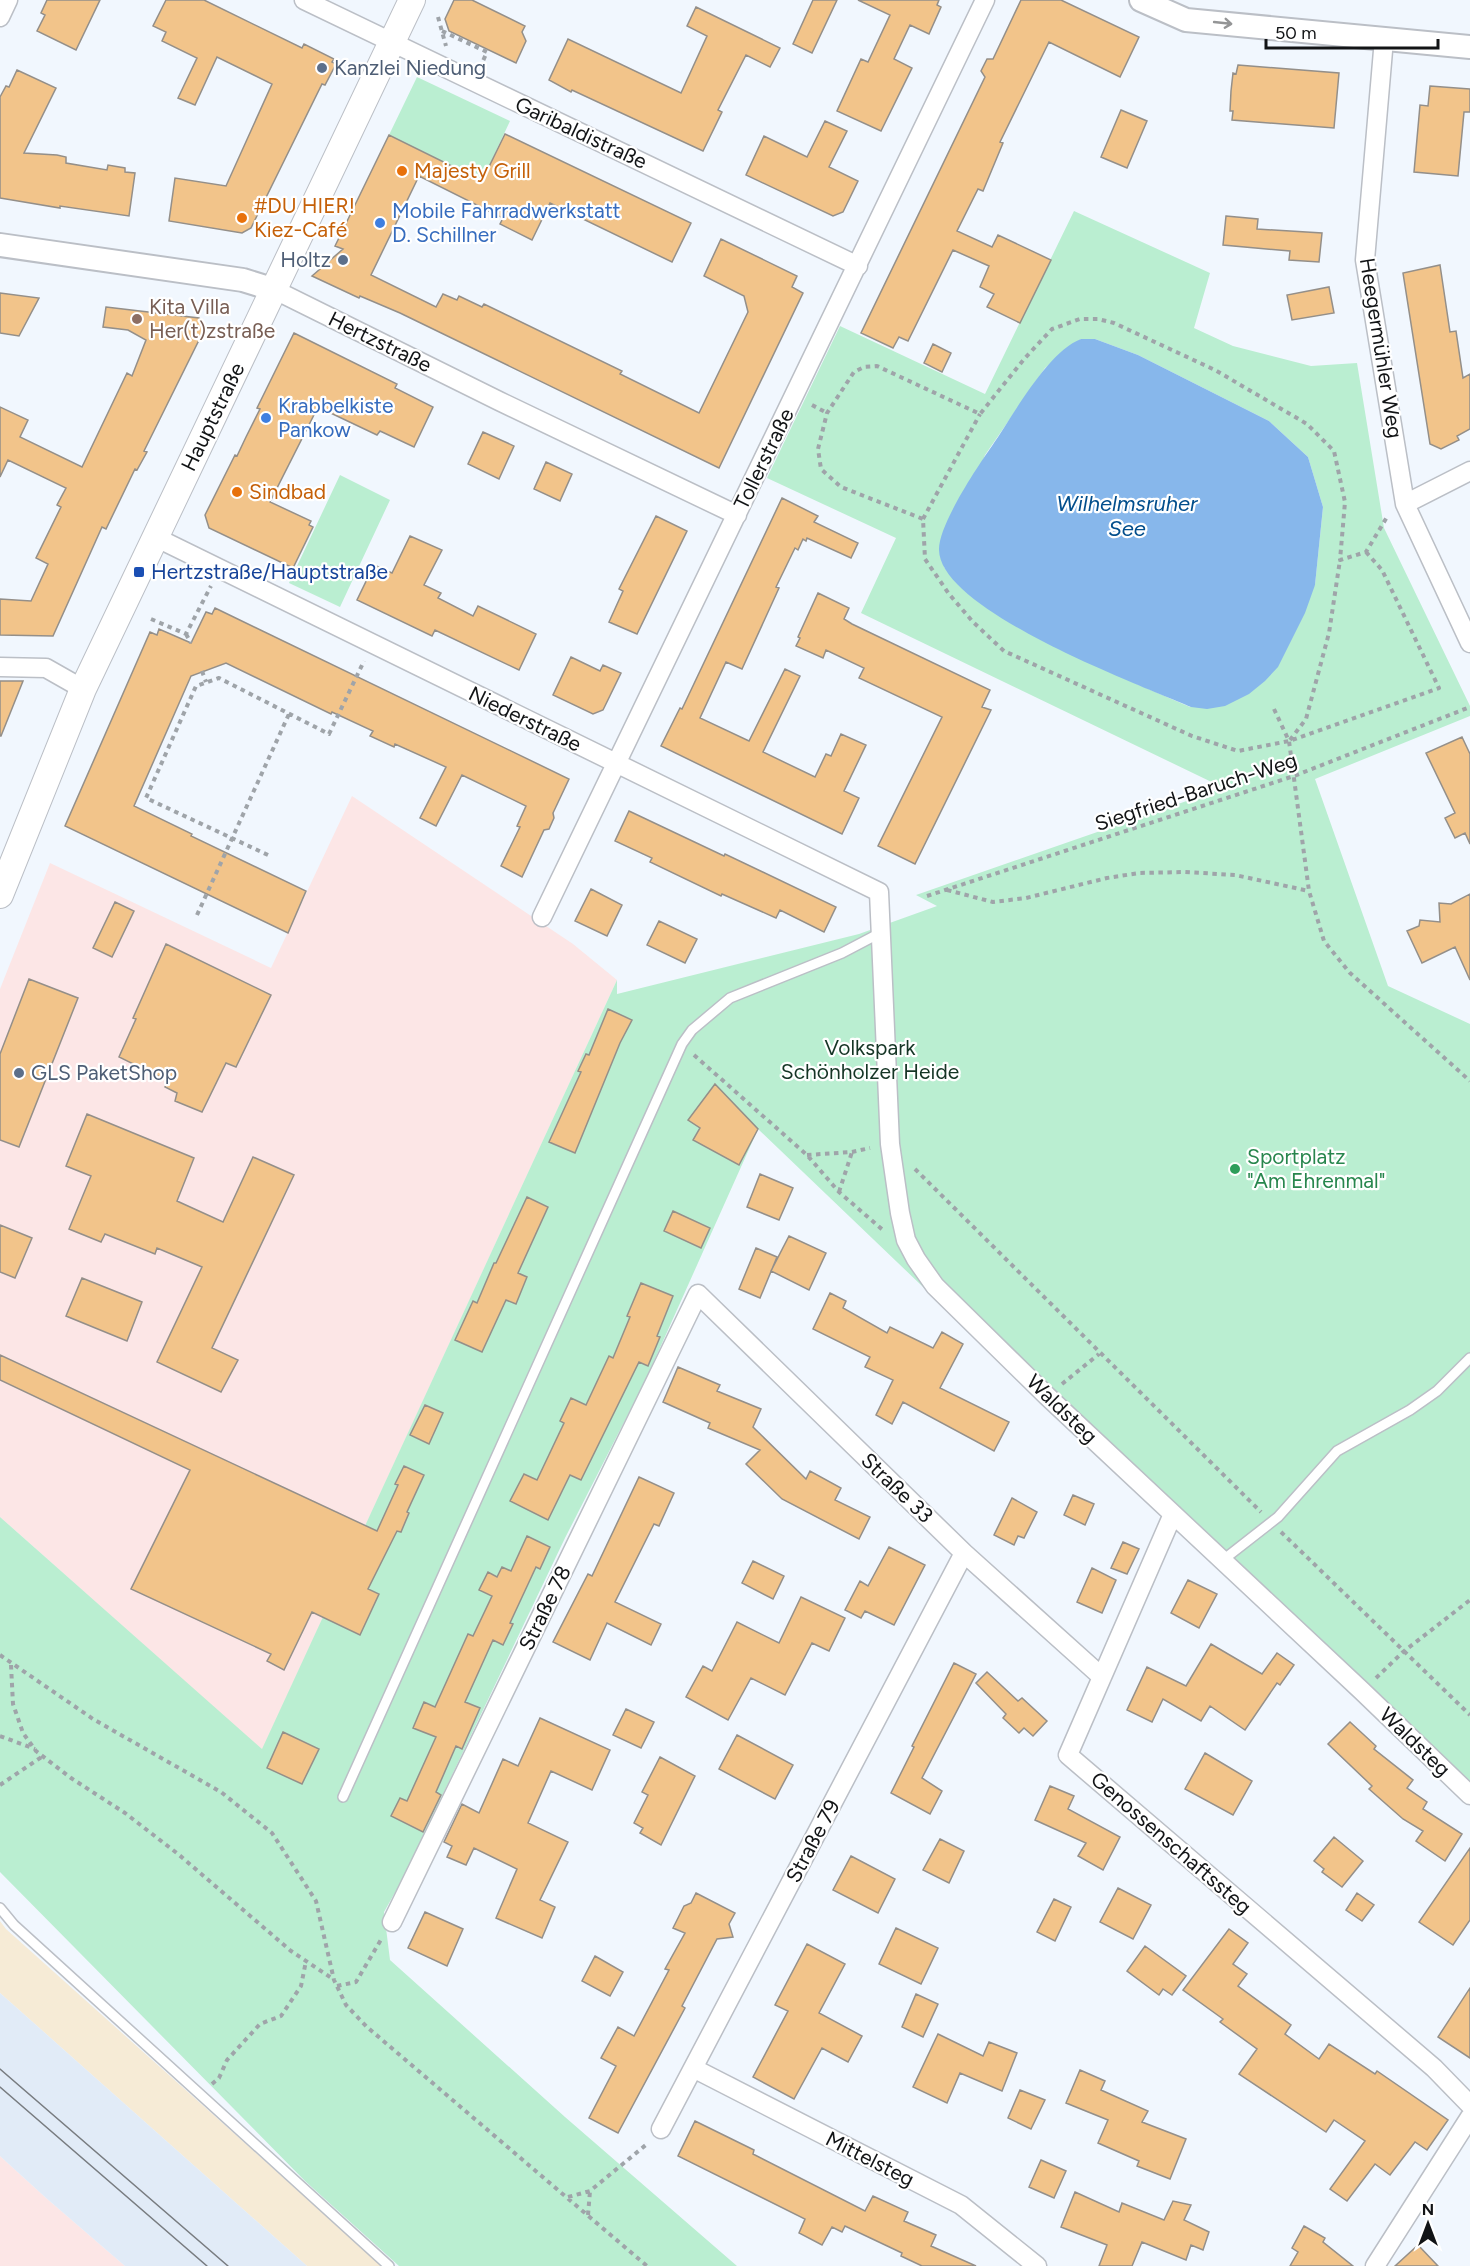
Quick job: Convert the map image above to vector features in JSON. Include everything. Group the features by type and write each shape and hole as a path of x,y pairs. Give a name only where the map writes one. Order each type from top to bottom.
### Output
{"main road":[{"name":"Hauptstraße","path":"0,895 83,689 412,0"}],"street":[{"path":"0,17 8,0"},
{"name":"Garibaldistraße","path":"304,0 858,266"},
{"name":"Tollerstraße","path":"542,917 985,0"},
{"path":"1141,0 1186,20 1470,47"},
{"name":"Heegermühler Weg","path":"1384,39 1365,260 1405,504 1470,643"},
{"name":"Hertzstraße","path":"0,245 243,280 275,290 737,515"},
{"path":"1405,504 1470,471"},
{"name":"Niederstraße","path":"155,537 879,892 880,910"},
{"path":"0,667 46,668 83,689"},
{"name":"Waldsteg","path":"880,910 890,1144 900,1213 906,1239 916,1260 935,1286 1047,1396 1362,1691 1470,1796"},
{"name":"Straße 33","path":"698,1294 964,1553 1102,1677"},
{"name":"Straße 78","path":"392,1922 698,1294"},
{"name":"Genossenschaftssteg","path":"1173,1514 1068,1755 1434,2068 1470,2105"},
{"name":"Straße 79","path":"661,2129 964,1553"},
{"name":"Mittelsteg","path":"693,2068 961,2205 1037,2266"},
{"path":"1375,2266 1470,2117"}],"lane":[{"path":"344,1797 682,1044 692,1030 730,998 842,953 882,932"},
{"path":"1223,1560 1278,1517 1337,1451 1410,1410 1437,1391 1470,1358"},
{"path":"0,1908 14,1925 389,2266"}],"path":[{"path":"438,17 447,47"},
{"path":"442,30 487,52 482,64"},
{"path":"1290,741 1306,719 1329,633 1340,560 1345,502 1334,451 1308,424 1215,370 1114,323 1098,319 1080,319 1052,329 1025,358 980,414 923,519 925,559 949,594 973,622 1004,651 1192,736 1238,751 1290,741 1439,688 1382,570 1366,552"},
{"path":"923,519 841,487 820,469 818,449 827,412 854,372 864,367 877,366 980,414"},
{"path":"807,403 827,412"},
{"path":"1340,560 1366,552 1387,517"},
{"path":"186,634 211,586"},
{"path":"151,619 186,634 191,643"},
{"path":"268,855 146,798 196,686 219,678 329,734 365,661"},
{"path":"202,671 206,682"},
{"name":"Siegfried-Baruch-Weg","path":"927,896 1294,776 1470,707"},
{"path":"1274,709 1290,741 1309,891 1324,941 1350,974 1470,1081"},
{"path":"197,915 289,714"},
{"path":"946,890 993,902 1026,898 1107,878 1139,873 1185,872 1235,875 1309,891"},
{"path":"682,1044 807,1155 839,1192 916,1260"},
{"path":"807,1155 852,1152 890,1144 1099,1354 1470,1715"},
{"path":"839,1192 852,1152"},
{"path":"1047,1396 1099,1354"},
{"path":"1362,1691 1403,1652 1470,1600"},
{"path":"0,1655 93,1719 221,1792 272,1833 316,1901 334,1980 346,2005 367,2027 647,2266"},
{"path":"11,1664 14,1704 23,1732 35,1750"},
{"path":"0,1736 35,1750 71,1778 125,1813 178,1854 291,1951 334,1980"},
{"path":"0,1785 43,1756"},
{"path":"336,1986 356,1982 392,1922"},
{"path":"200,2095 219,2078 226,2060 260,2024 281,2016 301,1986 306,1961"},
{"path":"567,2198 590,2191 639,2152 661,2129"},
{"path":"588,2216 590,2191"}],"shaded area":[{"path":"352,796 573,944 617,980 262,1750 0,1517 0,989 50,863 271,968"},
{"path":"0,1921 6,1929 382,2266 307,2266 0,1993"},
{"path":"0,1993 307,2266 125,2266 45,2197 0,2156"},
{"path":"0,2156 45,2197 125,2266 0,2266"}],"green space":[{"path":"417,77 510,121 482,181 389,135"},
{"name":"Volkspark Schönholzer Heide","path":"1074,211 1210,273 1194,328 1233,346 1311,366 1357,363 1384,528 1470,706 1470,716 1315,779 1388,986 1470,1024 1470,1783 944,1307 758,1129 646,1379 565,1538 402,1880 384,1912 390,1960 565,2117 737,2266 399,2266 305,2181 0,1872 0,1517 262,1749 617,980 617,994 859,934 937,906 916,895 1224,788 861,613 896,538 767,478 840,326 985,394","holes":["1081,339 1095,339 1138,355 1269,421 1308,457 1323,507 1315,585 1190,707 1114,674 1000,615 977,600 944,567 985,455 1045,368"]},
{"path":"340,475 390,500 340,607 289,583"}],"water":[{"name":"Wilhelmsruher See","path":"1081,339 1095,339 1138,355 1269,421 1308,457 1323,507 1315,585 1305,613 1278,667 1249,694 1225,706 1207,709 1191,707 1089,664 1006,621 972,597 948,573 939,550 940,540 951,512 1020,402 1043,371 1068,346"}],"building":[{"path":"47,0 100,0 76,50 37,31 45,15 41,13"},
{"path":"166,0 204,0 302,48 304,44 334,59 332,62 336,64 325,85 322,84 251,228 242,233 169,221 175,178 226,186 272,84 217,57 195,105 178,98 197,58 162,41 166,32 153,26"},
{"path":"454,0 472,0 525,26 522,32 526,41 516,63 449,31 445,19"},
{"path":"813,0 837,0 812,53 793,44"},
{"path":"858,0 939,0 937,5 941,7 929,34 910,25 894,59 912,68 881,131 837,111 861,59 868,62 890,15"},
{"path":"1021,0 1061,0 1139,37 1120,77 1049,42 1000,142 1003,143 983,191 978,189 957,231 992,247 998,235 1051,260 1020,323 987,307 994,294 980,287 989,266 953,250 908,341 899,337 893,348 861,333 985,77 981,71 987,59 993,59"},
{"path":"696,7 780,48 770,67 746,55 718,110 722,112 703,151 549,80 568,39 681,93 707,36 687,26"},
{"path":"1238,65 1339,73 1334,128 1232,120 1231,91 1233,73 1236,74"},
{"path":"17,70 56,88 24,153 57,155 66,157 66,163 107,170 108,165 125,168 125,172 135,173 129,216 0,198 0,97 6,86 9,87"},
{"path":"1430,86 1470,89 1470,112 1464,112 1458,176 1414,172 1420,105 1428,106"},
{"path":"1121,110 1147,121 1127,168 1101,157"},
{"path":"825,121 847,131 829,167 858,181 843,212 833,216 746,175 764,136 807,157"},
{"path":"505,134 691,223 672,262 550,203 532,240 500,224 503,218 419,176 371,275 436,307 443,294 457,300 459,296 482,307 484,304 622,371 620,374 699,413 748,312 744,296 704,276 721,239 797,276 792,287 803,293 719,468 400,313 360,296 359,298 312,276 343,249 335,246 389,135 482,181"},
{"path":"1226,216 1258,219 1257,229 1322,233 1319,262 1289,260 1290,251 1223,245"},
{"path":"1440,265 1450,332 1456,331 1463,378 1470,374 1470,429 1457,436 1459,440 1441,449 1430,444 1403,273"},
{"path":"1329,287 1334,313 1292,320 1287,295"},
{"path":"0,293 39,298 19,336 0,333"},
{"path":"106,307 199,318 205,328 144,451 147,452 137,470 135,469 106,529 102,527 53,636 0,635 0,599 31,601 48,564 36,558 61,507 57,505 66,488 8,460 0,477 0,407 28,420 20,437 82,467 127,373 132,376 146,340 128,330 103,327"},
{"path":"294,333 397,384 395,388 433,407 414,447 380,431 377,435 318,407 270,502 311,521 309,525 313,527 293,568 209,528 205,515 260,409 257,408"},
{"path":"933,344 951,353 942,372 924,363"},
{"path":"483,432 514,446 499,479 468,464"},
{"path":"546,462 572,474 560,501 534,489"},
{"path":"782,498 818,516 814,522 858,543 851,558 807,538 806,541 803,539 798,550 795,548 776,587 779,588 742,669 726,662 700,718 749,741 785,669 800,676 763,752 815,777 826,754 831,756 841,734 866,745 844,791 859,798 842,834 661,746 680,708 682,709"},
{"path":"656,516 687,531 637,634 609,622 623,591 619,589"},
{"path":"410,536 442,550 424,585 441,593 438,598 473,616 478,606 536,634 519,670 435,630 432,636 357,600 374,565 392,573"},
{"path":"818,593 849,608 844,619 852,624 990,690 982,707 991,710 915,864 878,846 942,717 859,678 864,668 826,650 823,658 796,646"},
{"path":"215,608 569,779 553,813 554,818 549,829 544,830 522,877 501,866 520,827 517,826 526,806 462,775 436,826 420,818 446,767 395,744 394,747 370,736 373,731 332,712 331,714 226,663 191,676 134,806 306,891 288,933 65,826 150,632 157,635 159,629 191,643 206,612 212,614"},
{"path":"571,657 600,671 603,665 621,673 603,710 593,714 553,695"},
{"path":"0,681 23,681 1,736 0,736"},
{"path":"1462,737 1470,754 1470,844 1465,833 1455,838 1445,818 1455,813 1426,753"},
{"path":"629,811 836,907 824,932 780,910 776,918 722,894 721,896 650,862 652,858 615,841"},
{"path":"591,889 622,905 607,936 575,921"},
{"path":"1470,894 1470,980 1455,947 1422,963 1407,931 1419,926 1420,920 1440,922 1439,903 1451,904"},
{"path":"115,902 134,911 112,957 93,948"},
{"path":"659,921 697,939 685,963 647,945"},
{"path":"166,944 271,995 236,1067 226,1063 202,1112 175,1101 177,1093 165,1087 168,1081 119,1057 136,1019 133,1018"},
{"path":"29,979 78,998 19,1147 0,1140 0,1054"},
{"path":"608,1009 632,1020 620,1043 575,1153 549,1142 581,1072 578,1071 586,1054 589,1055"},
{"path":"715,1084 758,1129 739,1165 693,1140 700,1128 688,1120"},
{"path":"87,1114 194,1158 177,1201 223,1222 253,1157 294,1175 212,1348 238,1360 221,1392 157,1362 202,1267 157,1248 155,1254 105,1234 101,1242 69,1229 91,1176 66,1166"},
{"path":"760,1174 793,1188 779,1220 747,1207"},
{"path":"527,1197 548,1207 518,1273 527,1277 516,1304 506,1300 482,1352 455,1340 473,1301 477,1303"},
{"path":"673,1211 710,1228 701,1248 664,1231"},
{"path":"0,1225 32,1238 15,1278 0,1272"},
{"path":"789,1236 826,1253 809,1290 771,1271"},
{"path":"756,1248 777,1257 760,1298 739,1289"},
{"path":"82,1278 142,1302 127,1341 66,1316"},
{"path":"641,1283 673,1296 657,1336 660,1337 648,1366 639,1362 581,1480 570,1475 548,1520 510,1501 524,1474 537,1480 564,1423 560,1421 571,1398 586,1405 609,1356 613,1358"},
{"path":"830,1293 846,1301 843,1308 887,1333 890,1327 933,1348 942,1332 963,1344 940,1388 1009,1422 994,1451 903,1402 892,1424 876,1415 893,1380 865,1367 870,1357 813,1329"},
{"path":"0,1355 377,1531 404,1466 424,1475 407,1512 409,1513 401,1532 397,1531 368,1589 379,1594 360,1635 312,1612 284,1670 267,1661 271,1654 131,1589 190,1470 0,1380"},
{"path":"678,1367 720,1385 717,1391 761,1409 753,1427 806,1479 810,1471 841,1488 835,1500 870,1517 859,1539 782,1499 746,1464 760,1450 708,1428 710,1423 663,1402"},
{"path":"425,1405 443,1413 429,1444 410,1435"},
{"path":"639,1477 674,1493 659,1526 654,1524 615,1602 661,1624 651,1645 607,1623 590,1660 553,1642 588,1574 592,1576"},
{"path":"1073,1495 1094,1504 1085,1525 1064,1515"},
{"path":"1012,1498 1037,1512 1024,1538 1018,1536 1014,1545 994,1535"},
{"path":"527,1536 550,1547 540,1569 536,1567 510,1623 513,1624 503,1645 493,1640 465,1702 480,1708 462,1749 456,1746 436,1792 441,1795 423,1832 391,1816 400,1798 407,1801 436,1737 413,1728 424,1702 435,1707 468,1634 473,1636 492,1596 479,1590 488,1572 497,1577 502,1567 511,1571"},
{"path":"1123,1542 1139,1549 1127,1574 1111,1568"},
{"path":"889,1547 925,1565 894,1625 865,1611 861,1618 845,1610 860,1581 868,1586"},
{"path":"753,1561 784,1576 773,1599 742,1583"},
{"path":"1092,1568 1116,1580 1102,1613 1077,1602"},
{"path":"1188,1580 1217,1594 1199,1628 1171,1613"},
{"path":"801,1597 845,1618 829,1651 812,1643 785,1695 751,1678 728,1720 686,1697 703,1666 712,1671 737,1622 779,1643"},
{"path":"1211,1644 1262,1674 1277,1653 1294,1665 1280,1685 1277,1683 1245,1730 1210,1706 1201,1721 1163,1699 1152,1722 1127,1710 1147,1667 1186,1686"},
{"path":"954,1663 976,1674 922,1778 942,1791 930,1814 891,1793"},
{"path":"987,1672 1018,1701 1022,1698 1047,1721 1033,1736 1024,1728 1019,1733 1003,1718 1006,1714 976,1683"},
{"path":"626,1709 654,1722 641,1748 613,1735"},
{"path":"540,1718 610,1750 592,1790 551,1771 528,1823 568,1842 540,1900 555,1907 542,1938 496,1918 517,1869 474,1848 466,1865 447,1857 452,1846 444,1842 462,1804 479,1813 503,1759 518,1766"},
{"path":"1350,1722 1376,1746 1374,1749 1413,1780 1407,1788 1427,1802 1423,1809 1462,1834 1445,1861 1416,1841 1423,1831 1403,1819 1369,1789 1372,1786 1328,1744"},
{"path":"283,1732 319,1749 302,1784 267,1768"},
{"path":"737,1735 793,1765 775,1799 719,1769"},
{"path":"1205,1753 1252,1781 1233,1815 1185,1789"},
{"path":"660,1757 695,1776 661,1845 640,1833 643,1828 634,1823 648,1795 642,1792"},
{"path":"1050,1786 1074,1796 1068,1809 1120,1837 1103,1870 1078,1856 1086,1843 1035,1820"},
{"path":"1334,1837 1363,1861 1342,1887 1322,1872 1324,1869 1314,1861"},
{"path":"940,1839 964,1851 949,1883 923,1870"},
{"path":"1470,1848 1470,1920 1453,1945 1419,1922"},
{"path":"851,1856 895,1879 878,1913 833,1890"},
{"path":"1118,1888 1151,1905 1133,1939 1100,1922"},
{"path":"696,1893 735,1913 729,1924 733,1937 717,1939 682,2006 685,2008 618,2133 589,2118 616,2066 601,2058 618,2027 634,2036 669,1970 665,1969 685,1933 673,1928 684,1906 691,1903"},
{"path":"1357,1893 1374,1905 1362,1921 1346,1910"},
{"path":"1054,1899 1071,1907 1055,1941 1037,1932"},
{"path":"425,1912 463,1929 447,1966 408,1948"},
{"path":"896,1928 938,1948 921,1984 879,1964"},
{"path":"1229,1929 1248,1943 1233,1964 1247,1974 1238,1986 1291,2025 1285,2034 1319,2059 1329,2044 1375,2074 1377,2071 1448,2120 1427,2150 1415,2142 1390,2175 1375,2164 1347,2201 1330,2189 1365,2141 1334,2120 1326,2132 1239,2074 1257,2049 1220,2022 1223,2019 1183,1990"},
{"path":"807,1944 845,1964 819,2013 862,2036 848,2062 822,2048 794,2099 753,2077 788,2011 775,2005"},
{"path":"1145,1946 1186,1976 1172,1995 1163,1989 1159,1995 1127,1971"},
{"path":"595,1956 623,1972 610,1996 582,1981"},
{"path":"1470,1988 1470,2058 1438,2037"},
{"path":"916,1994 938,2004 923,2037 902,2027"},
{"path":"938,2034 983,2056 989,2042 1017,2053 1002,2091 960,2073 947,2103 913,2087"},
{"path":"1080,2070 1105,2081 1101,2090 1148,2111 1142,2122 1186,2139 1170,2179 1137,2166 1139,2161 1098,2143 1108,2120 1066,2103"},
{"path":"1020,2090 1045,2100 1031,2129 1008,2118"},
{"path":"695,2121 754,2150 753,2154 865,2211 873,2196 908,2212 904,2221 936,2235 931,2246 976,2266 922,2266 901,2256 902,2253 845,2226 842,2232 832,2227 822,2245 799,2233 805,2219 678,2156"},
{"path":"1041,2160 1066,2171 1054,2198 1029,2187"},
{"path":"1075,2192 1119,2212 1122,2203 1164,2220 1173,2201 1191,2205 1184,2220 1209,2232 1203,2250 1191,2245 1186,2260 1142,2242 1132,2266 1099,2266 1107,2245 1061,2227"},
{"path":"1304,2226 1325,2238 1323,2242 1353,2266 1290,2266 1298,2252 1292,2248"},
{"path":"1418,2245 1438,2266 1395,2266"}],"tram line":[{"path":"0,2069 228,2266"},
{"path":"0,2087 207,2266"}],"place":[{"name":"Kanzlei Niedung","path":"322,68"},
{"name":"Majesty Grill","path":"402,171"},
{"name":"#DU HIER! Kiez-Café","path":"242,218"},
{"name":"Mobile Fahrradwerkstatt D. Schillner","path":"380,223"},
{"name":"Holtz","path":"343,260"},
{"name":"Kita Villa Her(t)zstraße","path":"137,319"},
{"name":"Krabbelkiste Pankow","path":"266,418"},
{"name":"Sindbad","path":"237,492"},
{"name":"Hertzstraße/Hauptstraße","path":"139,572"},
{"name":"GLS PaketShop","path":"19,1073"},
{"name":"Sportplatz \"Am Ehrenmal\"","path":"1235,1169"}]}
